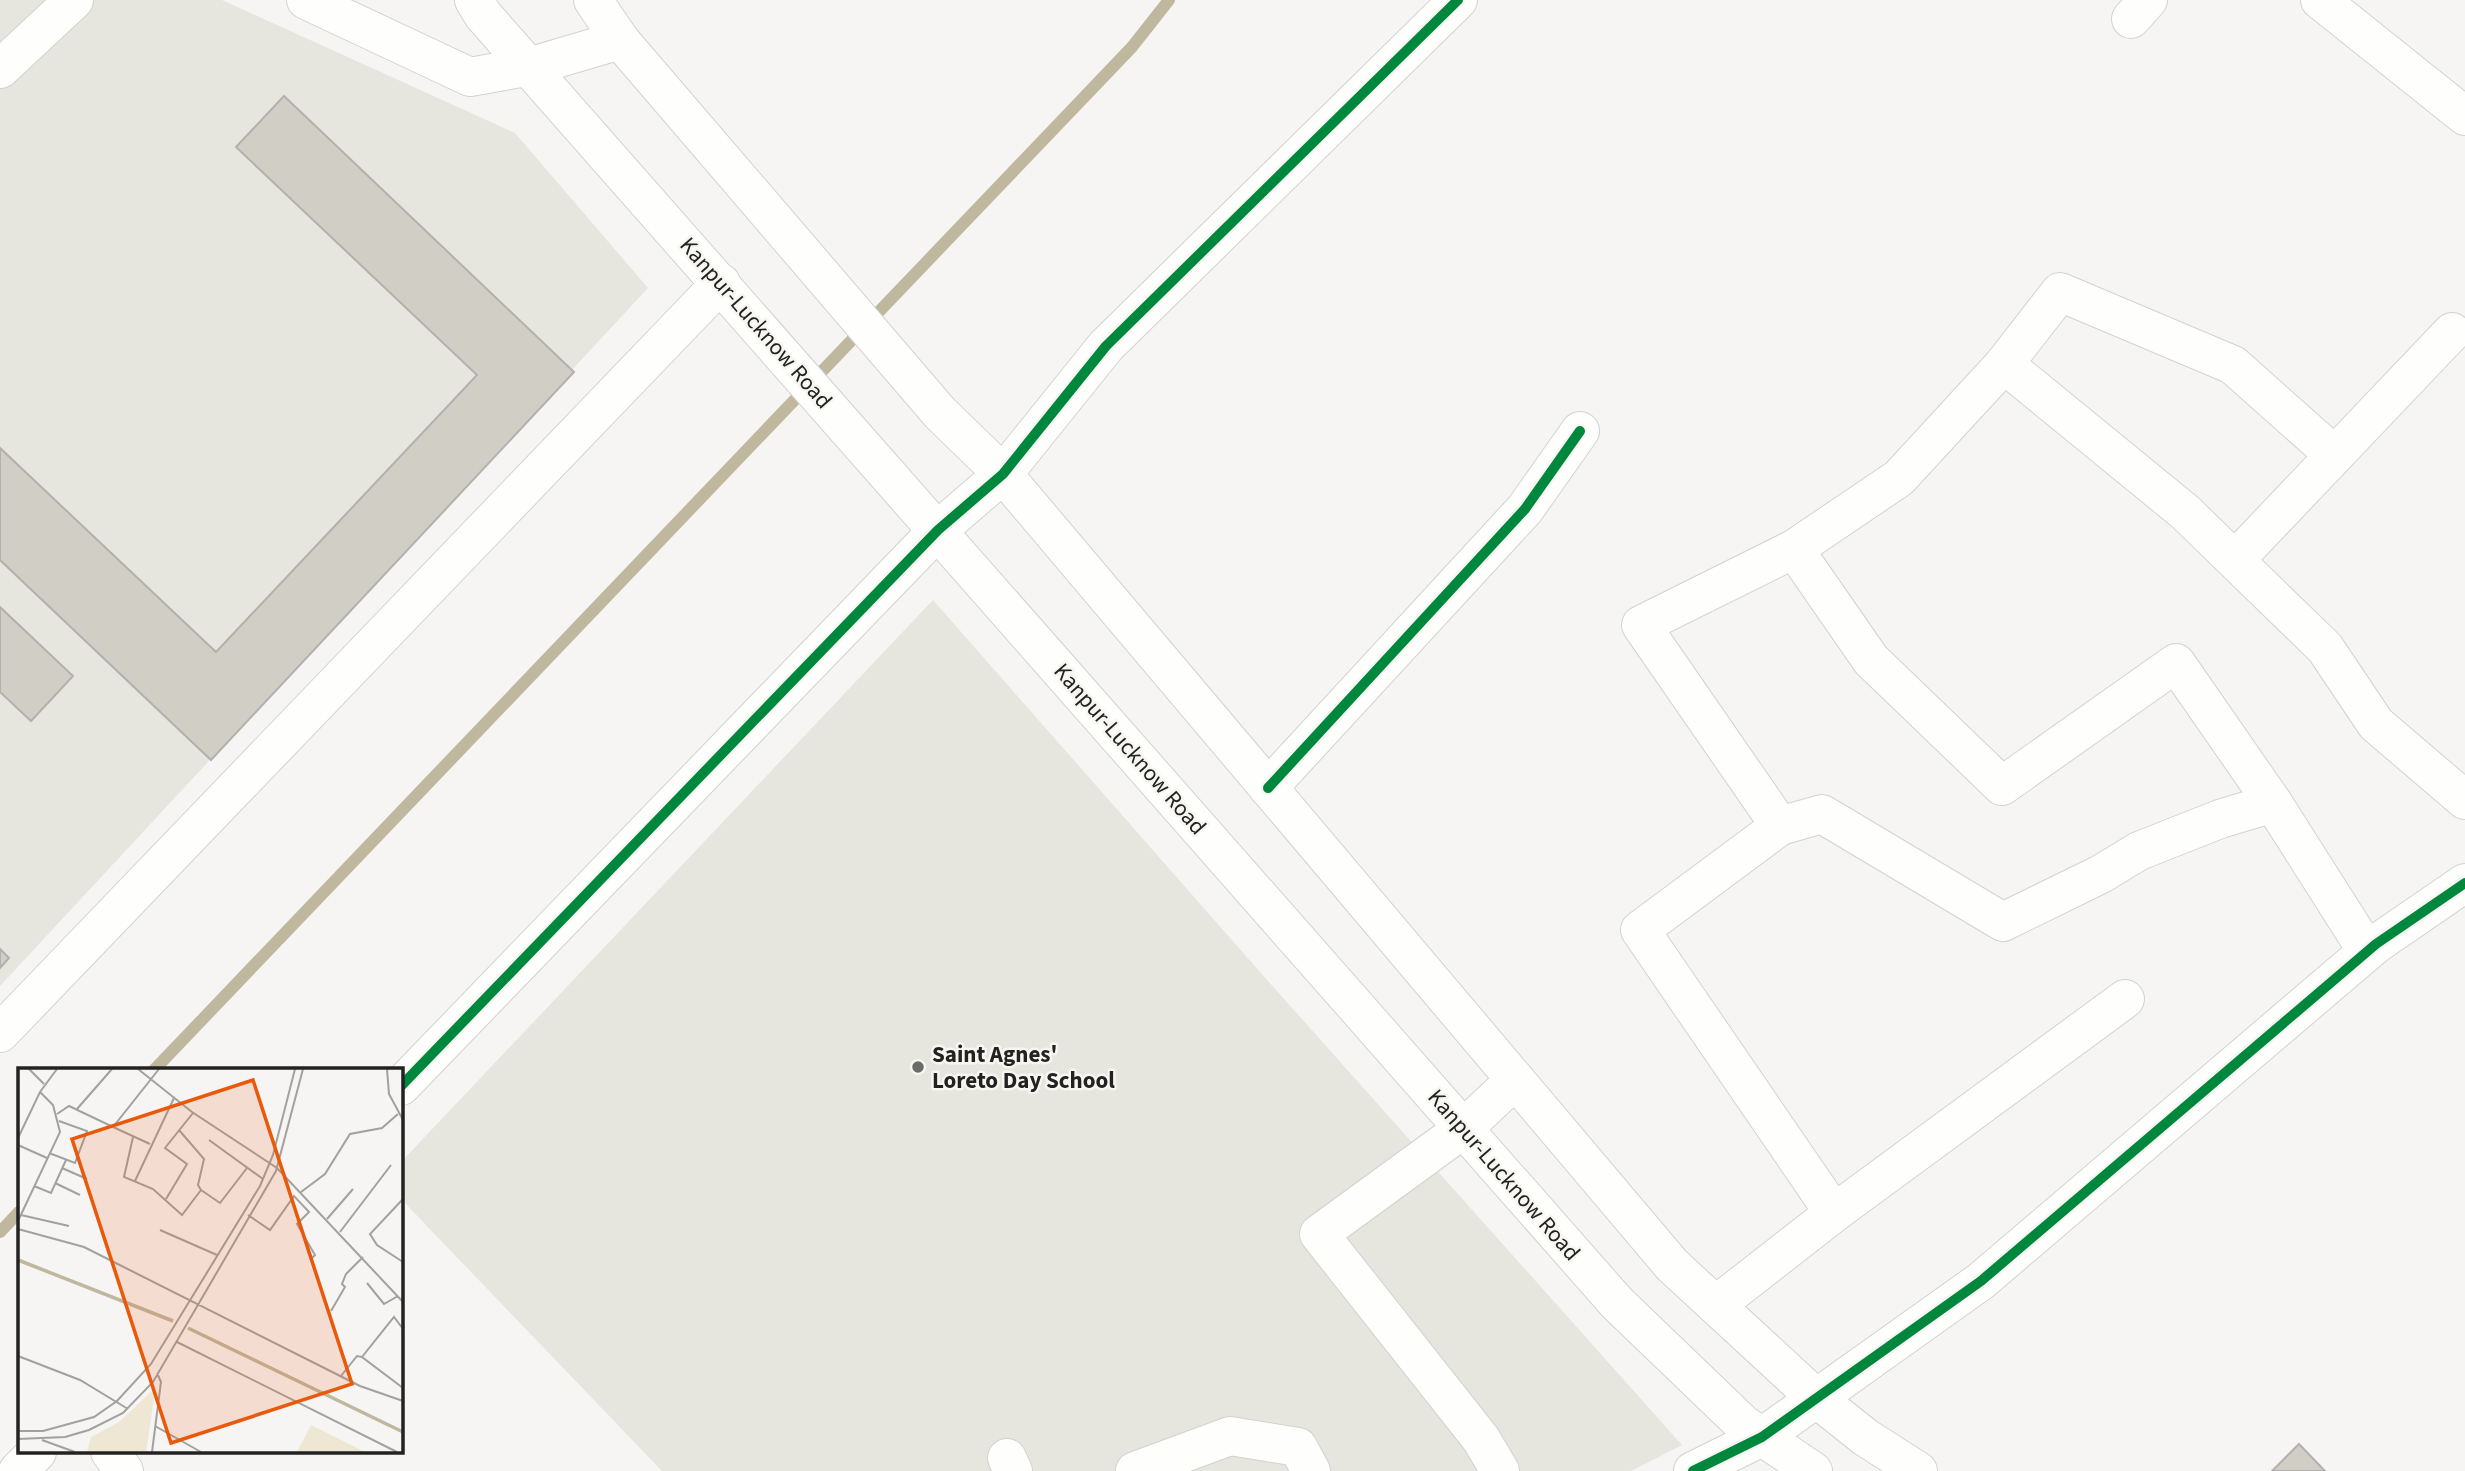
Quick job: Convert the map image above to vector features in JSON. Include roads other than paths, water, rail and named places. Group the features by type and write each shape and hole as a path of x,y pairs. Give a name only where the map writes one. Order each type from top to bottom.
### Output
{"main road":[{"path":"0,69 74,0"},
{"path":"306,0 470,77 532,66 620,40"},
{"name":"Kanpur-Lucknow Road","path":"474,0 483,15 532,66 1617,1303 1743,1424 1813,1471"},
{"path":"593,0 620,40 940,413 1003,474 1672,1265 1816,1398 1865,1437 1918,1471"},
{"path":"402,1085 938,530 1003,474 1106,346 1458,0"},
{"path":"2320,0 2465,116"},
{"path":"0,1032 721,282"},
{"path":"1780,826 1642,625 1794,549 1899,478 2004,364 2060,292 2233,365 2333,454"},
{"path":"2235,560 2333,454 2461,333"},
{"path":"2004,364 2185,512 2325,648 2376,724 2465,800"},
{"path":"1268,788 1525,509 1580,431"},
{"path":"1794,549 1871,660 2002,786 2176,663 2273,803 2367,951"},
{"path":"1834,1213 1640,930 1780,826 1822,814 2003,922 2101,874 2139,850 2220,819 2273,803"},
{"path":"1693,1471 1762,1437 1981,1281 2367,951 2465,883"},
{"path":"1716,1305 1834,1213 2125,999"},
{"path":"1500,1471 1481,1438 1319,1234 1463,1129 1515,1080"},
{"path":"1135,1471 1230,1436 1298,1447 1311,1471"},
{"path":"18,1471 35,1454"},
{"path":"111,1454 124,1471"}],"waterway":[{"path":"156,1068 1132,47 1169,0"},
{"path":"0,1232 18,1213"}],"place":[{"name":"Saint Agnes' Loreto Day School","path":"918,1067"}]}
